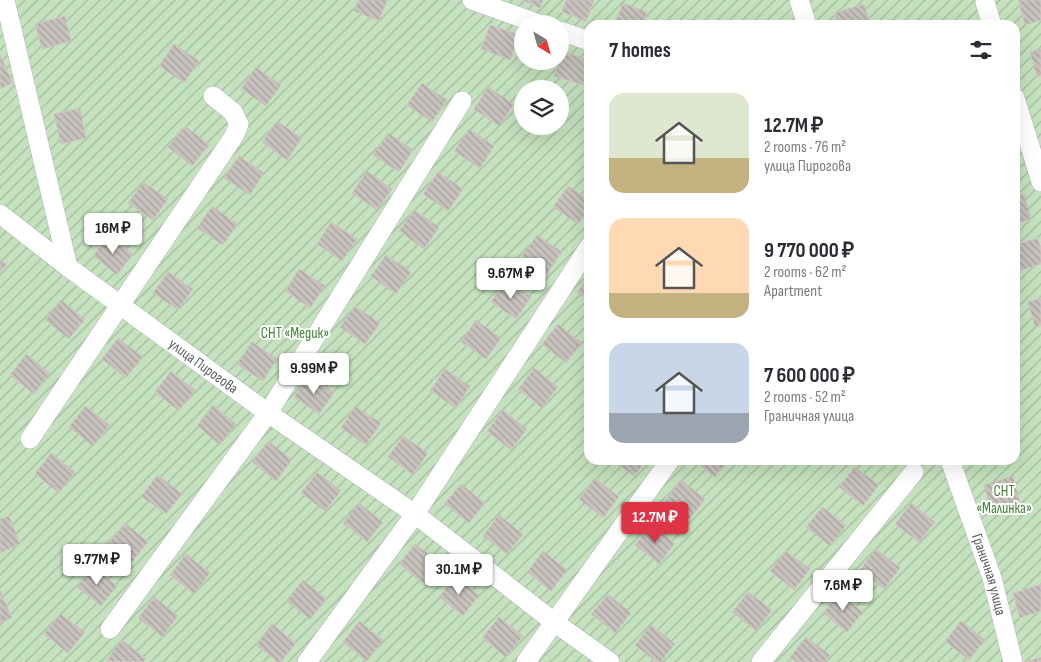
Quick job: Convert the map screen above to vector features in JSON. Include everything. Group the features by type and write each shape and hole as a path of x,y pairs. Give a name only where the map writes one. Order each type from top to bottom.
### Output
{"street":[{"path":"5,0 68,267"},
{"path":"472,0 514,15"},
{"path":"799,0 805,20"},
{"path":"985,2 990,20"},
{"path":"569,34 584,39"},
{"path":"30,439 234,136 239,124 233,112 213,96"},
{"path":"110,629 268,413 462,101"},
{"path":"1020,114 1041,182"},
{"name":"улица Пирогова","path":"0,214 68,267 268,413 415,514 554,622 610,662"},
{"path":"307,662 415,514 584,255"},
{"path":"526,662 666,465"},
{"name":"Граничная улица","path":"952,465 992,578 1013,662"},
{"path":"761,662 914,472"}],"green space":[{"name":"СНТ «Медик»","path":"0,0 1041,0 1041,662 0,662"}],"building":[{"path":"359,0 387,0 379,21 354,11"},
{"path":"521,0 543,0 540,8"},
{"path":"566,0 594,0 586,20 562,12"},
{"path":"1018,0 1041,0 1041,20 1025,25"},
{"path":"623,3 647,12 644,20 616,20"},
{"path":"864,4 869,20 836,20 834,13"},
{"path":"65,16 71,41 42,49 35,24"},
{"path":"490,25 514,33 514,49 510,60 481,49"},
{"path":"174,44 199,61 184,83 159,66"},
{"path":"1041,49 1041,76 1037,77 1030,52"},
{"path":"569,53 584,58 583,85 554,76 556,70 569,70"},
{"path":"0,55 13,83 0,89"},
{"path":"256,67 281,85 266,106 241,89"},
{"path":"422,83 447,100 432,122 407,105"},
{"path":"488,87 514,104 499,126 474,109"},
{"path":"80,108 86,138 61,144 54,114"},
{"path":"277,121 302,138 287,160 262,142"},
{"path":"185,126 209,145 192,166 168,147"},
{"path":"469,129 494,146 480,168 454,151"},
{"path":"388,133 413,150 399,172 373,155"},
{"path":"239,156 264,173 250,195 224,178"},
{"path":"367,171 392,189 377,210 352,193"},
{"path":"438,172 463,189 448,211 423,194"},
{"path":"143,182 168,199 153,220 128,203"},
{"path":"568,186 584,197 584,216 578,224 553,207"},
{"path":"1024,194 1031,219 1020,222 1020,195"},
{"path":"212,206 237,224 223,245 197,228"},
{"path":"414,210 439,227 424,249 399,231"},
{"path":"331,222 357,239 342,261 317,244"},
{"path":"109,235 133,254 117,275 93,256"},
{"path":"537,235 562,252 547,274 522,256"},
{"path":"1038,238 1041,249 1041,264 1020,271 1020,243"},
{"path":"386,255 411,272 396,294 371,276"},
{"path":"0,258 7,264 0,272"},
{"path":"299,269 325,286 310,308 285,291"},
{"path":"168,272 193,289 178,310 153,293"},
{"path":"506,280 531,297 516,319 491,302"},
{"path":"584,283 584,297 577,292"},
{"path":"1041,298 1041,325 1035,327 1028,302"},
{"path":"61,300 85,319 69,339 45,320"},
{"path":"355,306 380,323 365,344 340,327"},
{"path":"476,320 501,338 486,359 461,342"},
{"path":"558,324 582,343 566,363 542,344"},
{"path":"118,338 143,357 126,378 102,359"},
{"path":"252,342 277,359 263,381 237,364"},
{"path":"26,354 50,373 34,394 10,375"},
{"path":"534,368 558,387 542,408 518,389"},
{"path":"445,369 470,386 456,408 430,391"},
{"path":"171,371 195,390 179,411 155,392"},
{"path":"309,375 334,393 319,414 294,397"},
{"path":"213,405 236,424 220,445 197,426"},
{"path":"85,406 110,425 93,446 69,427"},
{"path":"355,406 381,423 366,445 341,428"},
{"path":"503,410 527,429 511,450 487,431"},
{"path":"403,436 428,453 413,475 388,457"},
{"path":"268,441 292,460 276,481 252,462"},
{"path":"51,453 75,472 59,493 35,474"},
{"path":"620,465 643,465 634,476"},
{"path":"699,465 725,465 715,477"},
{"path":"855,467 879,485 863,506 839,487"},
{"path":"317,472 341,491 325,511 301,493"},
{"path":"158,475 182,494 166,514 141,496"},
{"path":"1013,476 1020,501 991,510 984,485"},
{"path":"595,478 619,497 603,518 579,499"},
{"path":"681,480 705,499 689,520 665,501"},
{"path":"461,484 485,503 469,523 444,504"},
{"path":"359,503 383,522 367,542 343,523"},
{"path":"911,503 935,522 919,542 895,524"},
{"path":"822,507 846,525 830,546 806,527"},
{"path":"499,515 523,534 507,554 483,536"},
{"path":"9,516 20,544 0,553 0,519"},
{"path":"125,523 148,542 132,562 108,544"},
{"path":"651,525 675,543 659,564 635,545"},
{"path":"415,544 440,562 423,583 399,564"},
{"path":"876,549 900,568 884,589 860,570"},
{"path":"543,551 567,570 551,591 527,572"},
{"path":"786,551 810,569 794,590 770,571"},
{"path":"186,554 210,573 194,594 170,575"},
{"path":"93,567 117,586 101,606 77,587"},
{"path":"455,577 479,595 463,616 439,597"},
{"path":"303,580 327,599 310,619 286,601"},
{"path":"1041,584 1041,611 1020,618 1013,593"},
{"path":"0,590 12,618 0,623"},
{"path":"748,592 772,610 756,631 732,612"},
{"path":"839,593 863,612 847,632 823,613"},
{"path":"608,594 631,613 615,633 591,614"},
{"path":"154,597 178,616 162,637 138,618"},
{"path":"60,614 85,632 68,653 44,634"},
{"path":"499,617 523,636 506,657 482,638"},
{"path":"359,621 383,640 367,661 343,642"},
{"path":"961,621 985,640 969,660 945,641"},
{"path":"272,624 296,643 281,662 278,662 256,645"},
{"path":"651,625 675,644 661,662 656,662 635,645"},
{"path":"806,637 830,655 824,662 796,662 790,657"},
{"path":"122,640 146,659 143,662 106,661"},
{"path":"1041,657 1041,662 1028,662 1028,661"}],"park label":[{"name":"СНТ «Малинка»","path":"1004,500"}]}
